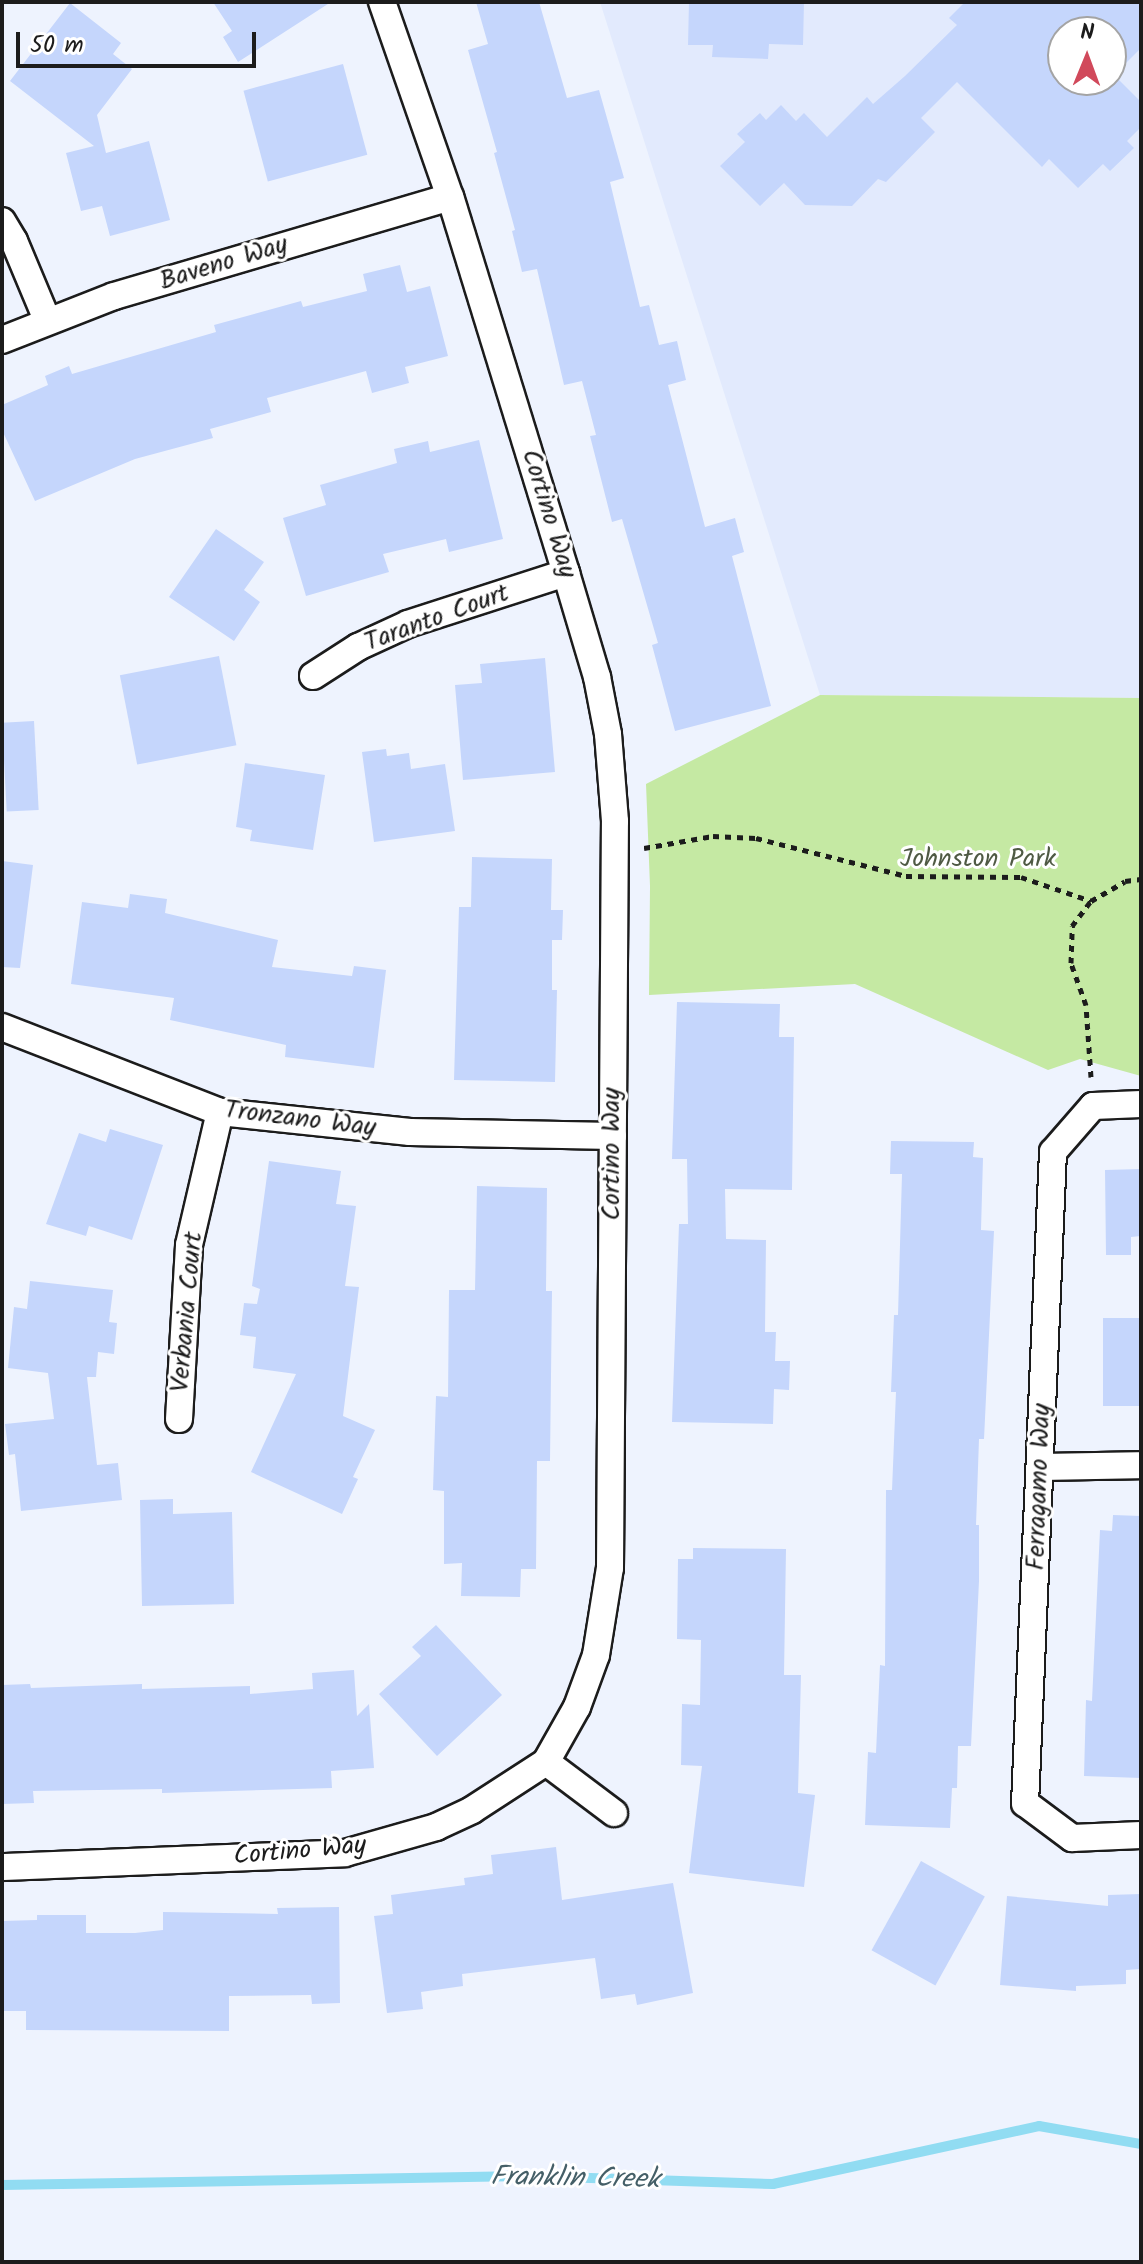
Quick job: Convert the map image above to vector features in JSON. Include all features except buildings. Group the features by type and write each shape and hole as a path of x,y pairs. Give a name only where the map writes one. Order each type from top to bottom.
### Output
{"street":[{"name":"Cortino Way","path":"2,1867 345,1853 436,1827 472,1810 546,1762 577,1707 596,1655 610,1568 615,852 608,734 597,677 450,197 382,2"},
{"name":"Baveno Way","path":"2,340 47,320 450,197"},
{"path":"2,221 14,241 47,320"},
{"name":"Taranto Court","path":"313,676 358,647 408,624 566,573"},
{"name":"Tronzano Way","path":"2,1027 220,1112 410,1132 613,1136"},
{"path":"1093,1106 1141,1104"},
{"name":"Ferragamo Way","path":"1093,1106 1053,1152 1025,1803 1072,1838 1141,1835"},
{"name":"Verbania Court","path":"179,1419 189,1245 220,1112"},
{"path":"1041,1467 1141,1465"},
{"path":"546,1762 614,1813"}],"path":[{"path":"615,852 713,836 756,838 906,876 1021,877 1091,901"},
{"path":"1093,1106 1086,1005 1071,963 1072,926 1091,901 1125,881 1141,879"}],"shaded area":[{"path":"600,2 1141,2 1141,698 820,695"}],"green space":[{"name":"Johnston Park","path":"820,695 1141,698 1141,1076 1080,1059 1048,1070 855,984 649,995 650,886 646,784"}],"waterway":[{"name":"Franklin Creek","path":"2,2185 530,2176 773,2184 1039,2126 1141,2144"}]}
